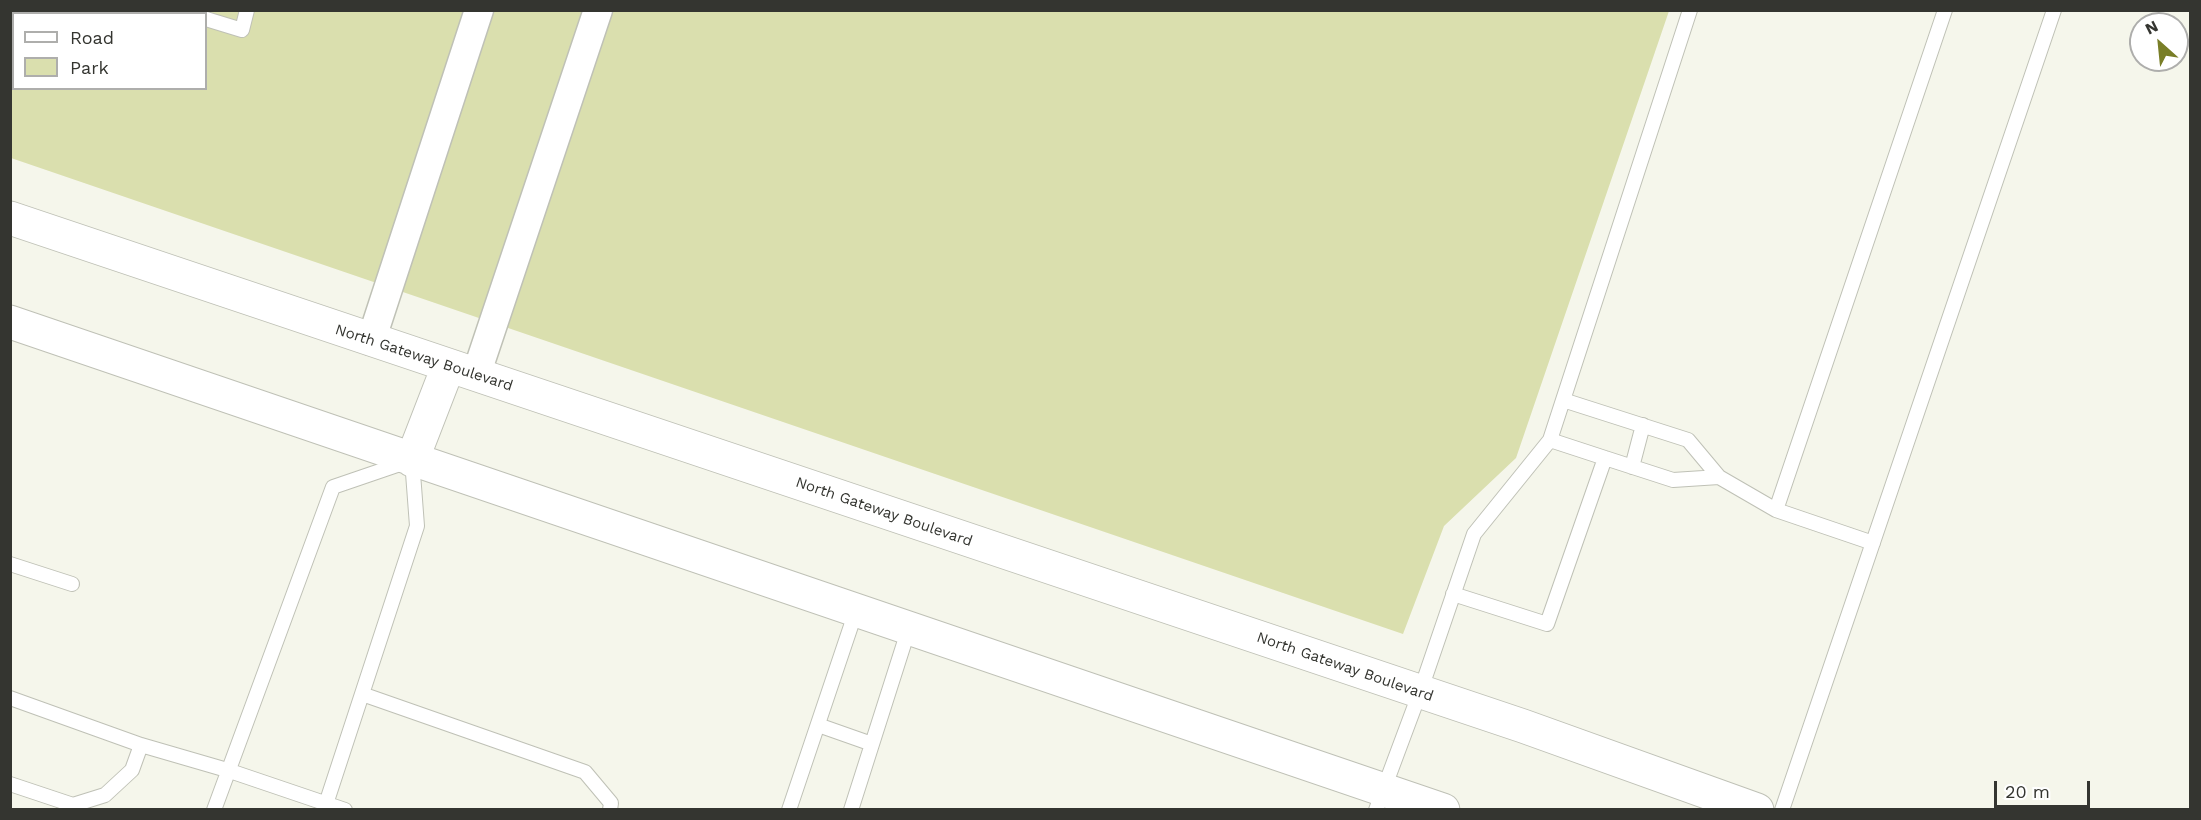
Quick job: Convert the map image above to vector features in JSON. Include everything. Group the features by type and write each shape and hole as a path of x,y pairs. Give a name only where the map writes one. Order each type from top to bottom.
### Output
{"main road":[{"name":"North Gateway Boulevard","path":"10,218 370,341 1420,692 1757,810"},
{"path":"10,322 909,628 1379,799 1443,810"},
{"path":"412,460 462,371"}],"street":[{"path":"370,341 479,10"},
{"path":"462,371 598,10"}],"lane":[{"path":"207,19 242,30 247,10"},
{"path":"1379,799 1420,692 1474,534 1550,440 1690,10"},
{"path":"1776,510 1945,10"},
{"path":"1782,810 2054,10"},
{"path":"1563,400 1688,440 1719,477 1776,510 1873,543"},
{"path":"1632,467 1643,425"},
{"path":"1550,440 1672,480 1719,477"},
{"path":"1453,594 1547,624 1605,458"},
{"path":"214,810 333,487 412,460 417,526 325,807"},
{"path":"10,564 72,584"},
{"path":"789,810 856,610"},
{"path":"851,810 909,628"},
{"path":"362,693 585,772 611,803 610,810"},
{"path":"10,698 141,745 227,770 325,807 345,810"},
{"path":"818,724 872,744"},
{"path":"10,784 73,806 105,795 132,770 141,745"}],"green space":[{"path":"11,11 1669,11 1516,458 1444,526 1403,634 11,158"}]}
